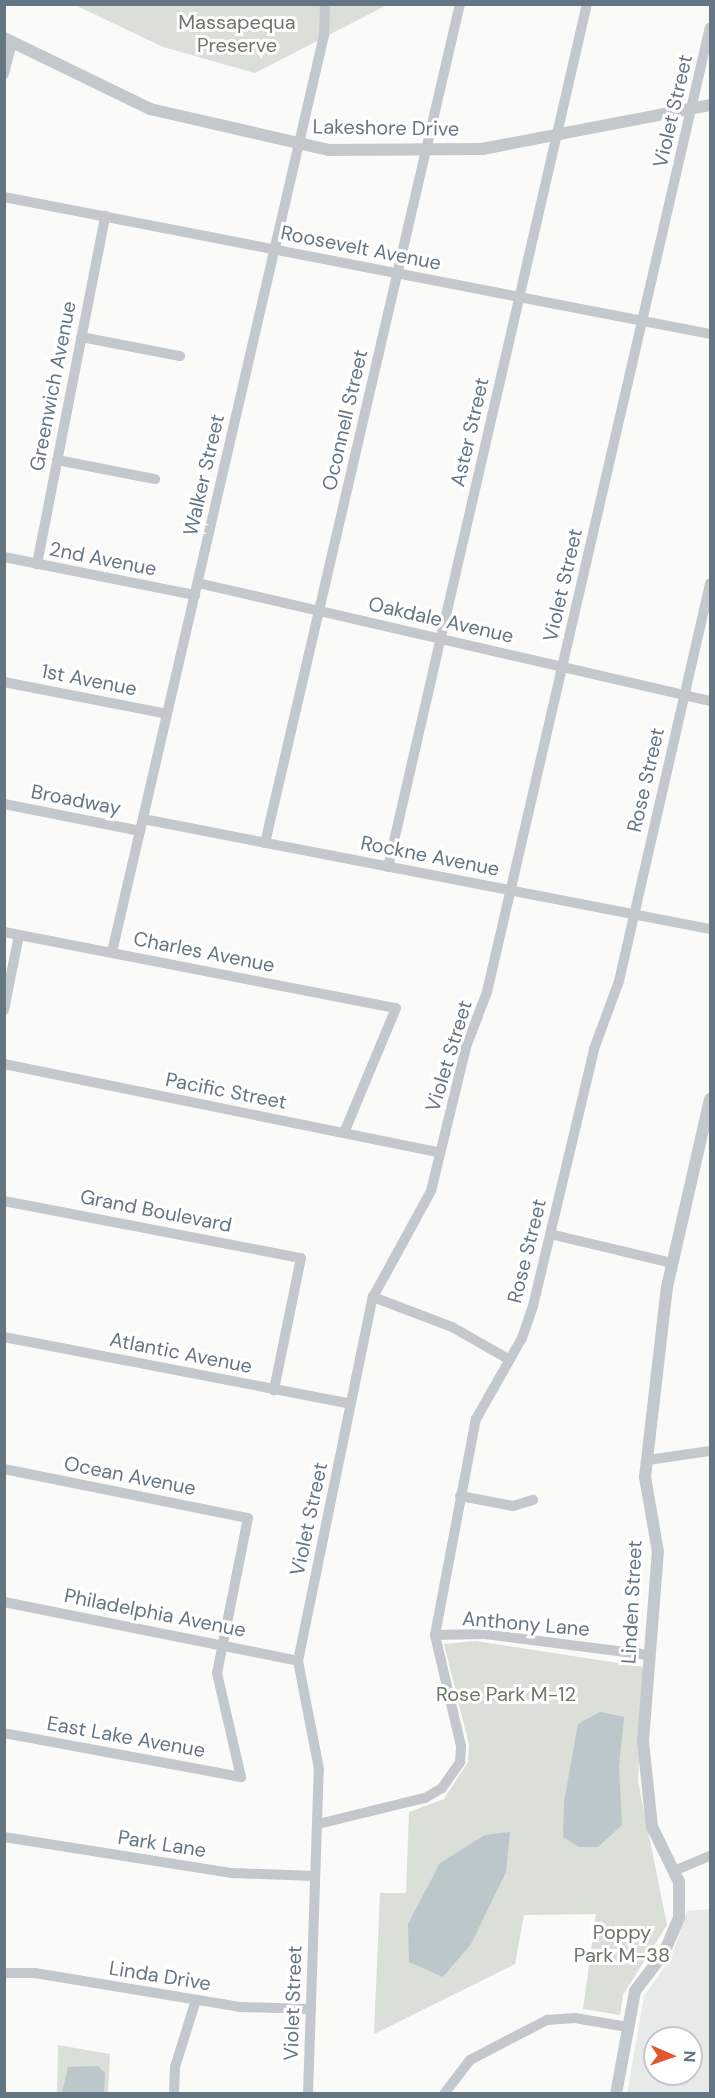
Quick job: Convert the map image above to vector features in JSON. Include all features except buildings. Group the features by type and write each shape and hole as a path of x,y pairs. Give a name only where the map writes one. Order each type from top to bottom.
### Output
{"street":[{"name":"Walker Street","path":"112,952 324,34 325,4"},
{"name":"Oconnell Street","path":"266,843 460,4"},
{"name":"Aster Street","path":"388,867 587,4"},
{"name":"Violet Street","path":"308,2094 319,1769 298,1661 373,1297 431,1191 511,890 711,27"},
{"name":"Lakeshore Drive","path":"8,40 150,109 328,150 482,149 711,105"},
{"path":"4,74 8,40"},
{"name":"Roosevelt Avenue","path":"4,196 711,334"},
{"name":"Greenwich Avenue","path":"37,564 105,216"},
{"path":"81,337 180,356"},
{"path":"57,460 155,478"},
{"name":"2nd Avenue","path":"4,557 195,595"},
{"name":"Oakdale Avenue","path":"198,583 711,701"},
{"name":"Rose Street","path":"318,1824 425,1798 454,1776 461,1746 435,1635 476,1419 533,1306 594,1049 634,914 711,583"},
{"name":"1st Avenue","path":"4,682 167,714"},
{"name":"Broadway","path":"4,804 140,831"},
{"name":"Rockne Avenue","path":"143,819 711,929"},
{"name":"Charles Avenue","path":"4,932 396,1008 344,1133"},
{"path":"4,1010 19,935"},
{"name":"Pacific Street","path":"4,1064 440,1153"},
{"name":"Linden Street","path":"616,2094 635,1992 664,1953 679,1917 674,1871 649,1807 643,1741 658,1552 646,1497 648,1460 672,1263 711,1099"},
{"name":"Grand Boulevard","path":"4,1201 301,1257 274,1389"},
{"path":"550,1234 672,1263"},
{"path":"373,1297 452,1327 508,1359"},
{"name":"Atlantic Avenue","path":"4,1337 351,1404"},
{"path":"648,1460 711,1451"},
{"name":"Ocean Avenue","path":"4,1469 248,1518 223,1645"},
{"path":"460,1496 513,1506 533,1500"},
{"name":"Philadelphia Avenue","path":"4,1602 298,1661"},
{"name":"Anthony Lane","path":"435,1635 485,1634 649,1655"},
{"name":"East Lake Avenue","path":"4,1733 241,1777 217,1673 223,1645"},
{"name":"Park Lane","path":"4,1837 232,1873 315,1876"},
{"path":"674,1871 711,1856"},
{"name":"Linda Drive","path":"4,1973 35,1973 196,2000 311,2009"},
{"path":"174,2094 175,2067 196,2000"},
{"path":"444,2094 480,2053 547,2020 575,2018 627,2026"}],"shaded area":[{"path":"600,1712 624,1717 619,1766 622,1825 598,1847 579,1847 563,1837 564,1802 578,1724"},
{"path":"510,1832 506,1872 471,1944 443,1977 409,1962 408,1924 440,1863 485,1835"},
{"path":"710,1909 710,2093 627,2094 644,1996 671,1958 687,1911"},
{"path":"98,2066 105,2073 104,2093 62,2093 68,2067"}],"green space":[{"name":"Massapequa Preserve","path":"75,5 387,5 255,73 163,47"},
{"path":"476,1641 644,1667 638,1781 667,1925 623,1995 620,2015 583,2009 596,1914 524,1915 515,1964 374,2034 380,1893 406,1893 409,1812 444,1799 468,1762 469,1745 444,1644"},
{"path":"58,2045 110,2054 108,2093 57,2094"}],"park label":[{"name":"Rose Park M-12","path":"506,1694"},
{"name":"Poppy Park M-38","path":"622,1944"}]}
